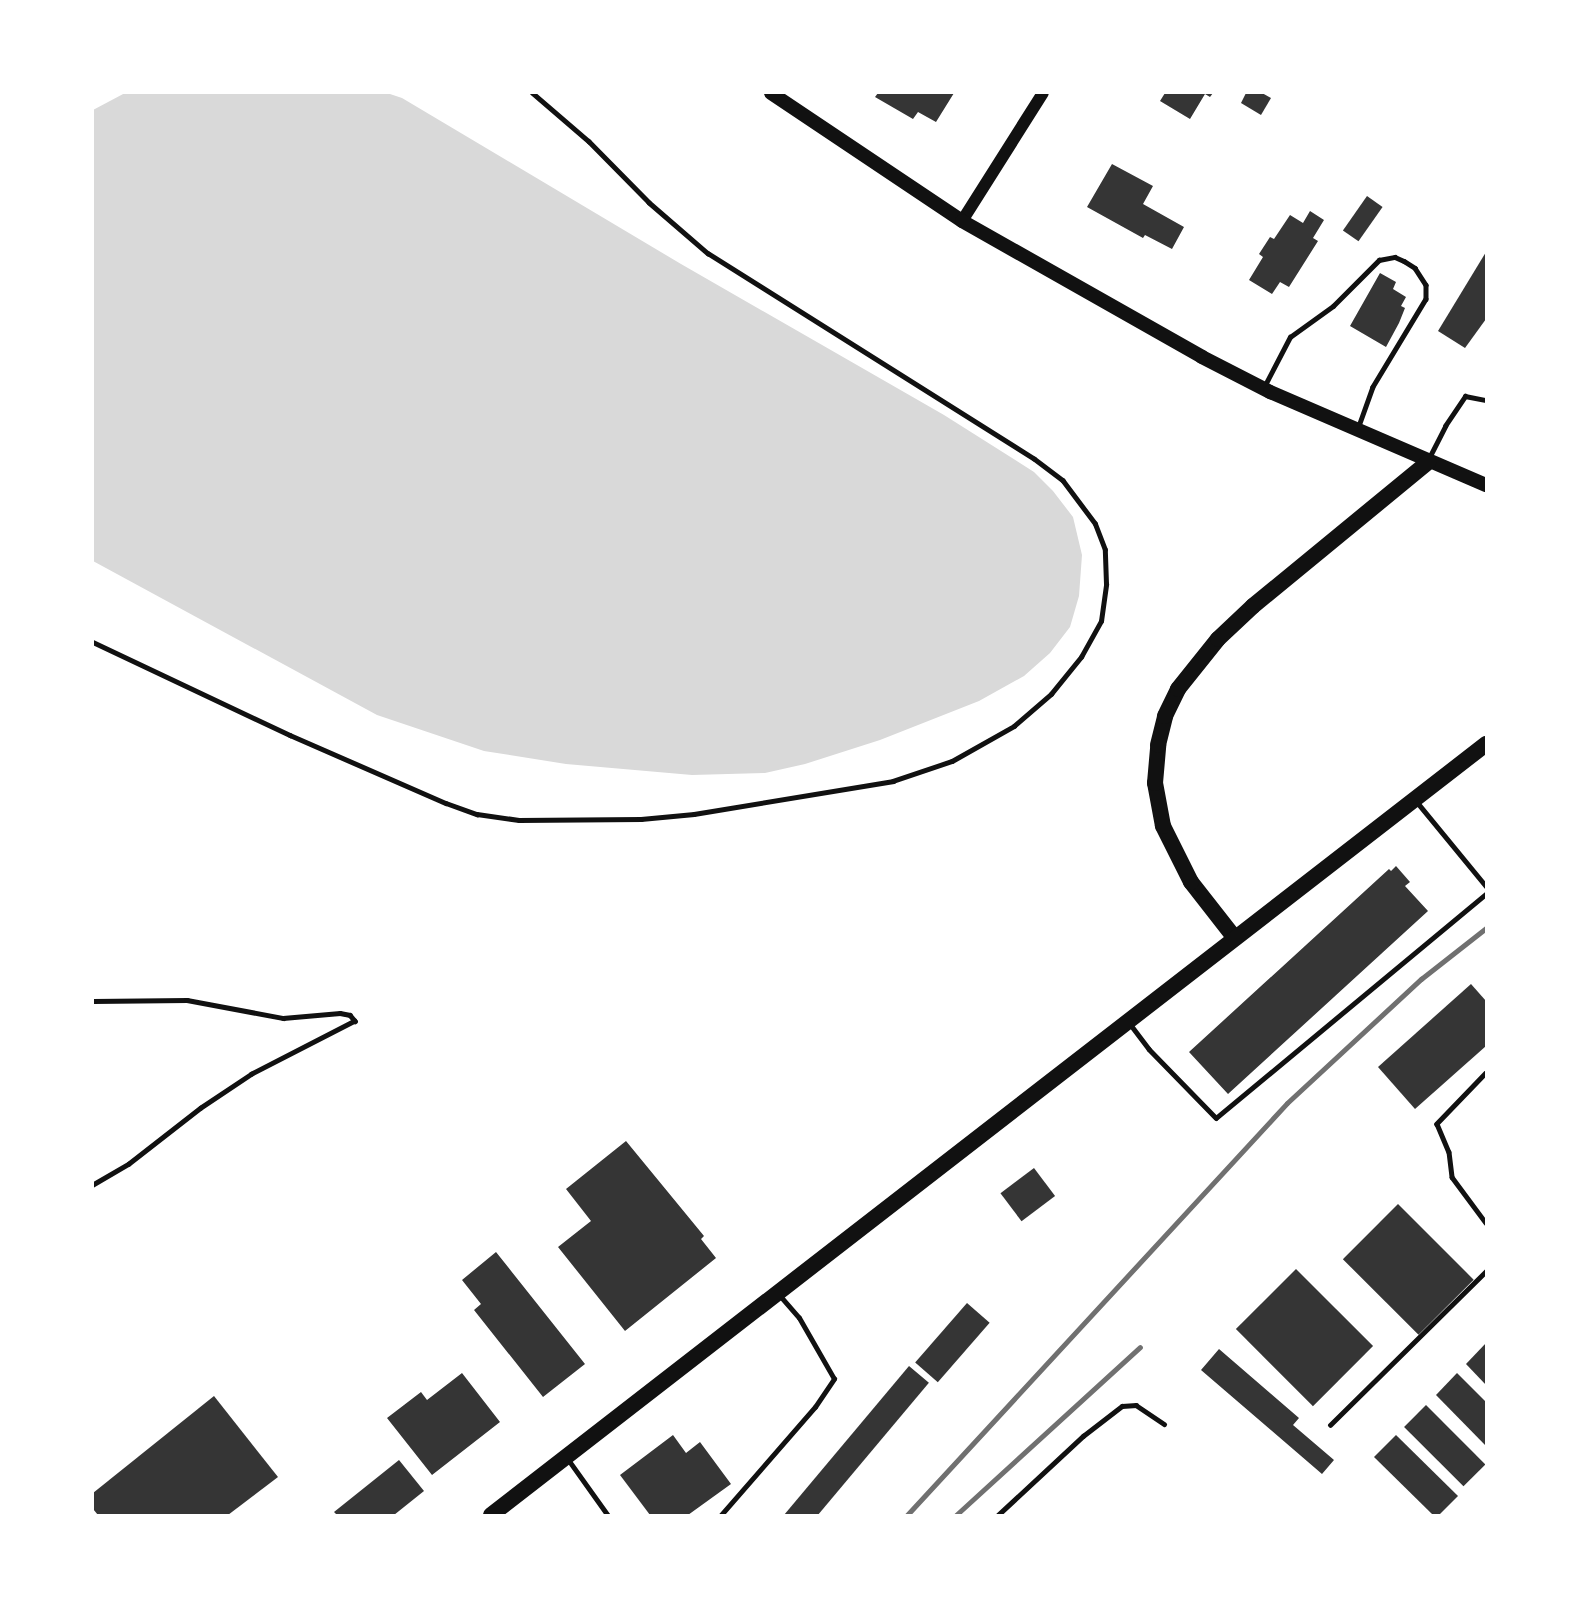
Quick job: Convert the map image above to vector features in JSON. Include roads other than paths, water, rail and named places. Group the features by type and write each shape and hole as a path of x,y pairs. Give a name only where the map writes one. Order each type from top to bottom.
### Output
{"main road":[{"path":"771,93 962,221 1097,299 1263,389 1486,485"},
{"path":"1234,937 1191,882 1168,843 1155,783 1158,746 1166,716 1182,683 1218,639 1253,606 1428,462"},
{"path":"491,1515 1486,744"}],"street":[{"path":"962,221 1043,93"}],"lane":[{"path":"93,642 290,735 446,803 477,814 519,820 641,819 694,814 893,781 952,761 1014,726 1051,694 1081,657 1101,621 1106,584 1105,550 1095,524 1063,481 1034,459 708,254 649,203 589,142 533,93"},
{"path":"1263,389 1290,337 1333,306 1379,260 1395,257 1404,261 1415,268 1426,285 1426,299 1373,387 1357,431"},
{"path":"1428,462 1444,426 1465,396 1486,400"},
{"path":"1415,799 1486,886"},
{"path":"1128,1021 1149,1049 1216,1118 1486,894"},
{"path":"1486,1073 1437,1124 1449,1152 1452,1177 1486,1223"},
{"path":"1330,1425 1486,1271"},
{"path":"721,1515 815,1407 834,1379 799,1318 778,1293"},
{"path":"998,1515 1083,1436 1122,1406 1136,1405 1164,1424"},
{"path":"566,1457 608,1515"}],"railway":[{"path":"907,1515 1287,1103 1421,979 1486,928"},
{"path":"956,1515 1140,1347"}]}
